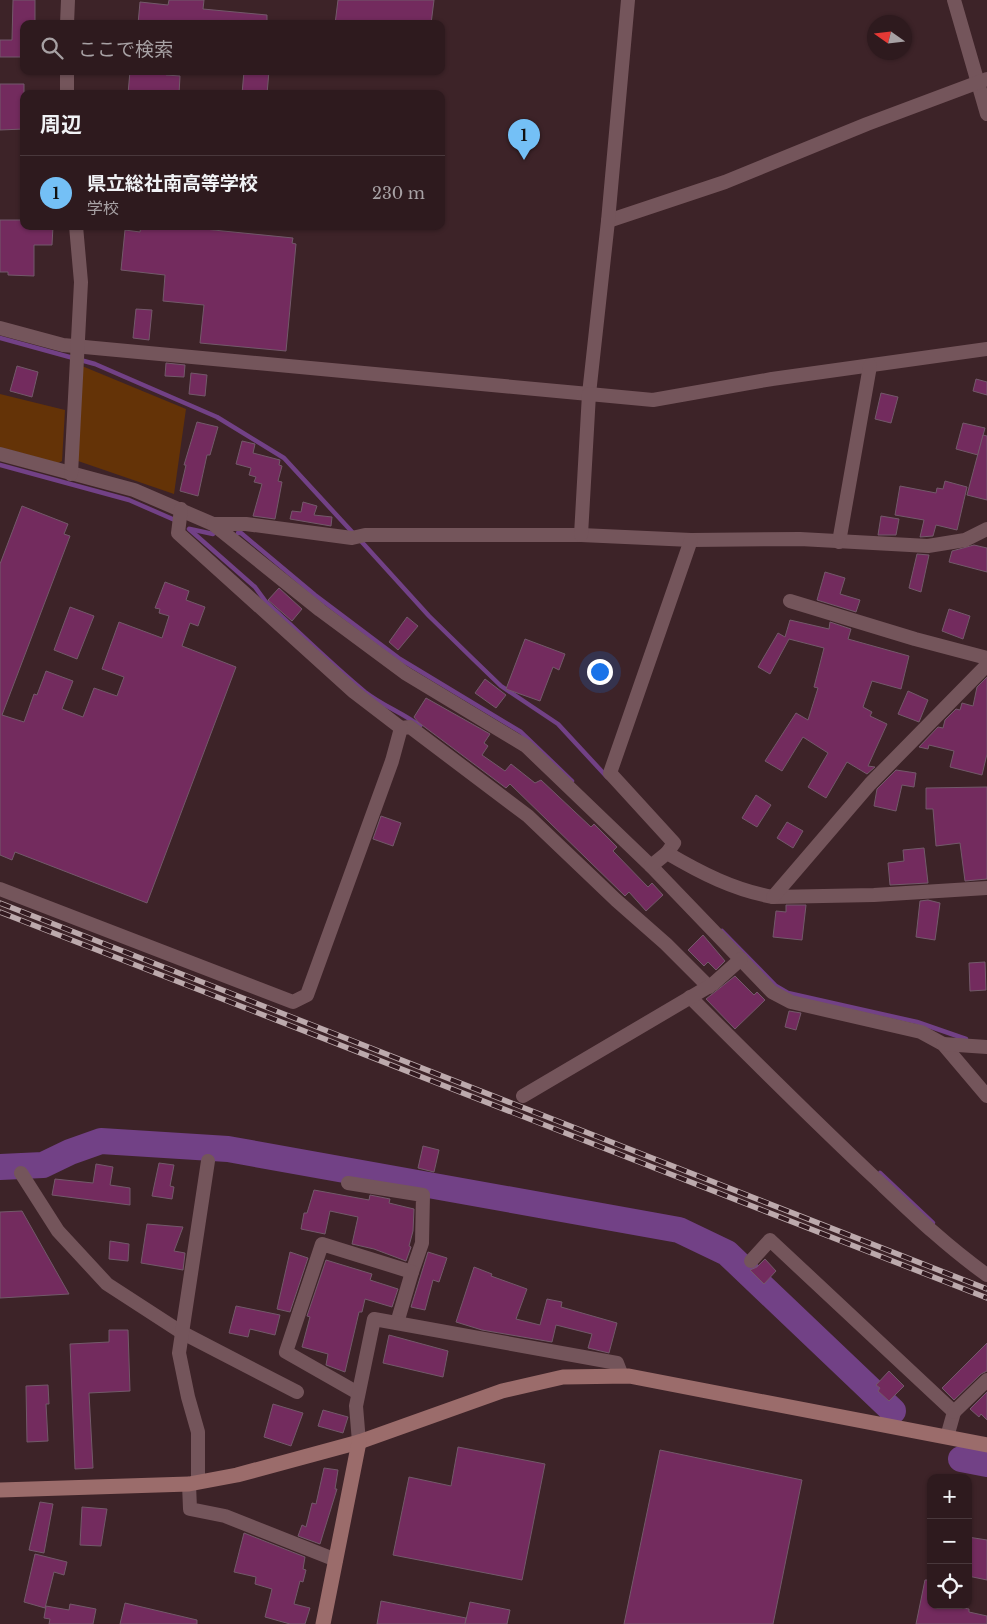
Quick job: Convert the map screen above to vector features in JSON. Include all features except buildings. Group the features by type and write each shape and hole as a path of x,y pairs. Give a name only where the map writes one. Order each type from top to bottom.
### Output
{"street":[{"path":"67,20 68,0"},
{"path":"581,535 589,394 608,221 628,0"},
{"path":"954,0 982,81 987,114"},
{"path":"67,75 67,90"},
{"path":"608,221 725,182 867,124 982,81"},
{"path":"71,474 81,282 76,230"},
{"path":"0,328 63,345 77,355 653,400 987,350"},
{"path":"839,542 870,366"},
{"path":"0,454 134,490 180,519 213,524 246,524 357,537 581,535 691,540 770,539 928,546 965,540 987,529"},
{"path":"180,519 178,533 354,692 401,728 410,727 528,816 616,900 666,944 708,987"},
{"path":"213,524 320,610 405,672 526,746 657,861 741,959 780,998 921,1032 943,1044 987,1096"},
{"path":"657,861 674,843 610,773 691,540"},
{"path":"790,601 906,637 987,658"},
{"path":"773,897 870,784 987,666"},
{"path":"0,889 293,1002 307,995 392,761 401,728"},
{"path":"657,861 705,875 758,894 773,897 874,895 987,888"},
{"path":"523,1096 708,987 741,959"},
{"path":"690,997 783,1091 950,1249 987,1275"},
{"path":"943,1044 987,1047"},
{"path":"208,1161 179,1353 188,1397 198,1432 190,1510 224,1516 336,1560"},
{"path":"21,1173 58,1231 107,1284 181,1332 297,1392"},
{"path":"348,1183 423,1195 422,1243 397,1323"},
{"path":"751,1262 770,1240 954,1412"},
{"path":"358,1393 286,1352 322,1244 412,1272"},
{"path":"323,1624 359,1442 356,1406 374,1319 617,1364 622,1376"},
{"path":"0,1490 194,1483 237,1475 359,1442 502,1391 563,1377 622,1376 987,1445"},
{"path":"947,1436 954,1412 987,1380"}],"shaded area":[{"path":"82,366 186,409 174,494 78,461"},
{"path":"0,394 65,410 62,461 58,463 0,447"}],"waterway":[{"path":"0,338 95,364 217,417 284,458 354,534"},
{"path":"0,465 129,500 177,521"},
{"path":"189,529 255,587 266,602 352,681 372,697 420,726"},
{"path":"190,529 213,534"},
{"path":"238,533 241,533 315,595 400,659 521,732 572,781"},
{"path":"360,540 429,616 501,686 558,724 607,777"},
{"path":"722,931 776,986 788,993 917,1022 966,1039"},
{"path":"0,1167 43,1165 70,1152 101,1141 228,1149 679,1230 727,1253 893,1411"},
{"path":"880,1173 933,1223"},
{"path":"961,1459 987,1464"}],"railway":[{"path":"0,903 987,1289"},
{"path":"0,912 987,1298"}],"place":[{"name":"県立総社南高等学校","path":"524,160"}]}
